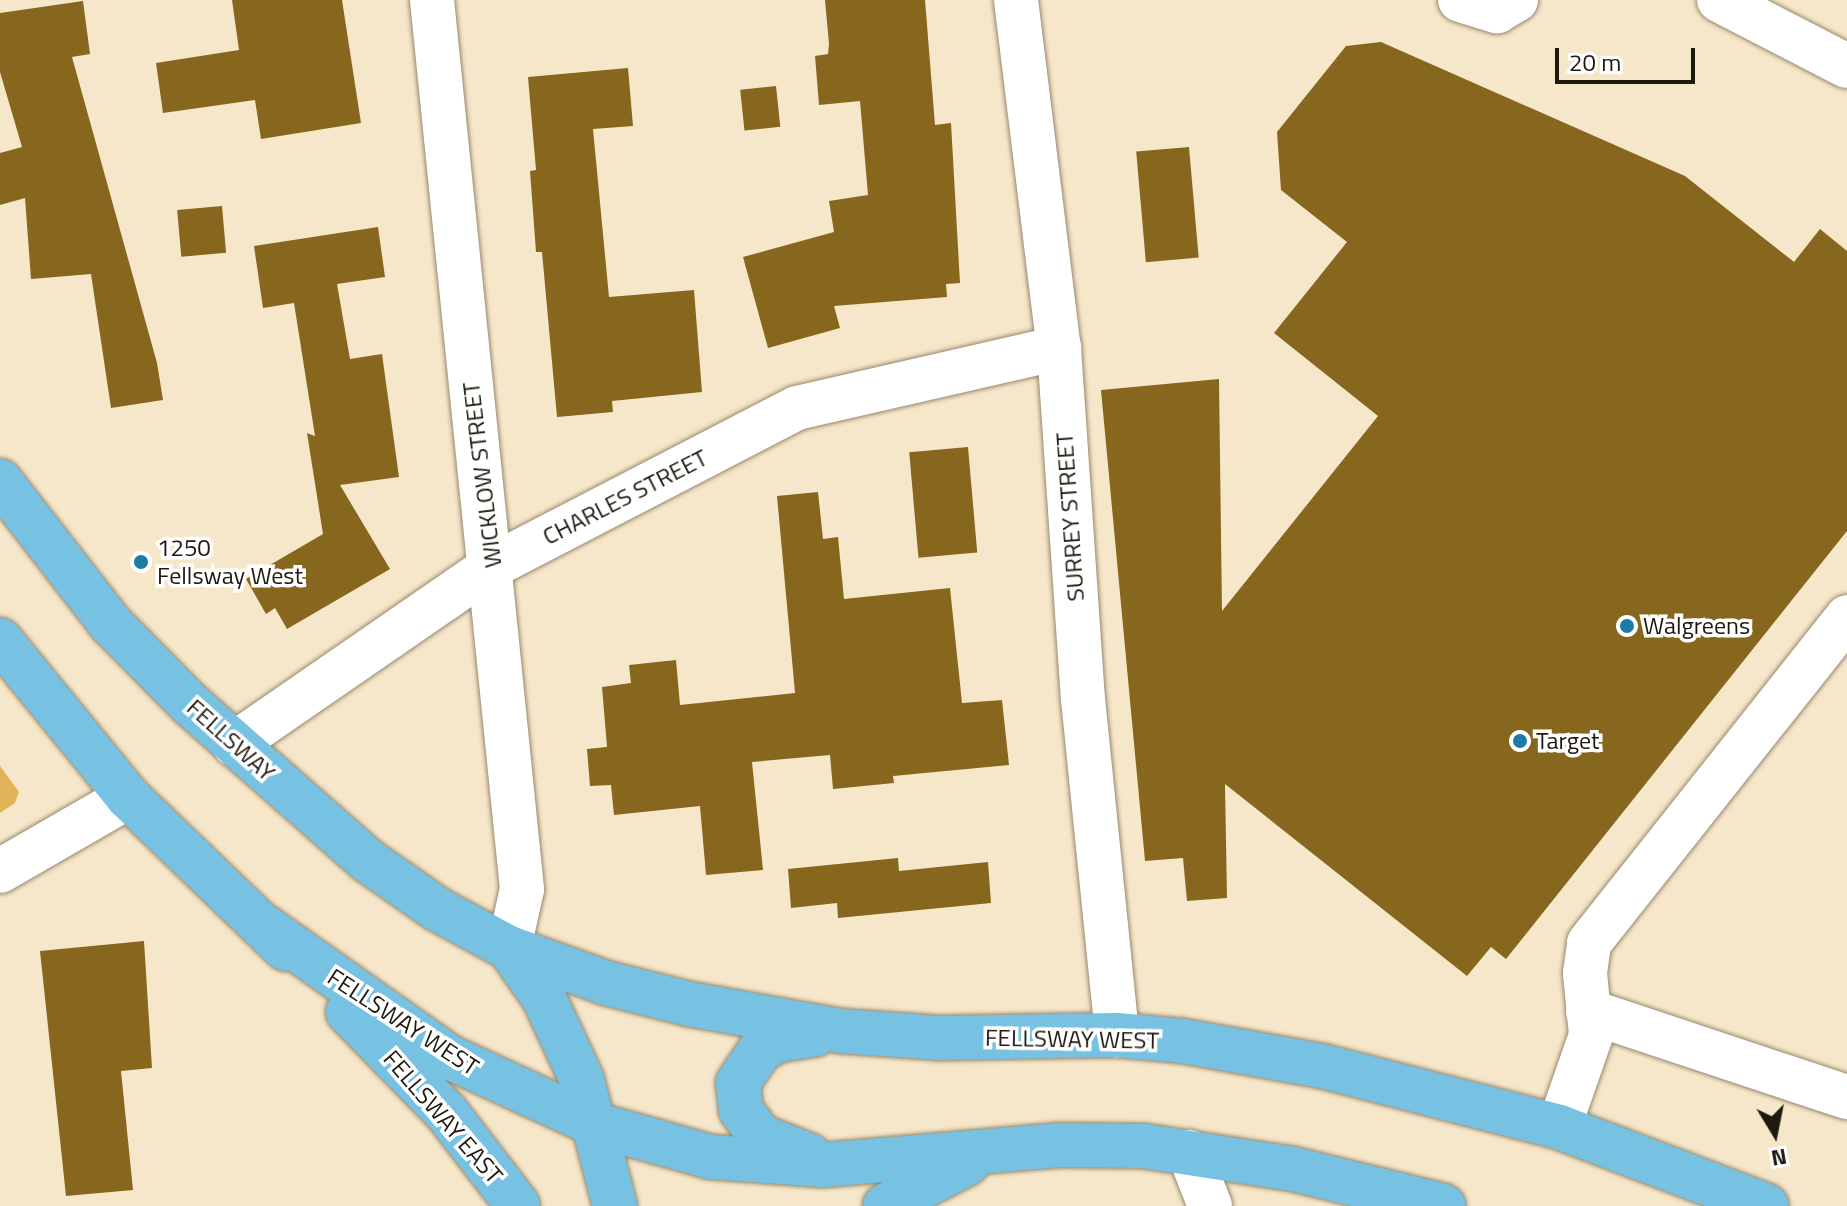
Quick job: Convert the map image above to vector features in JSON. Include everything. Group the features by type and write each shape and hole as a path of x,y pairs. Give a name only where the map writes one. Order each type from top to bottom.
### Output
{"main road":[{"name":"FELLSWAY","path":"0,481 111,624 234,744 367,860 437,909 509,948"},
{"path":"0,640 128,797 265,927"},
{"name":"FELLSWAY WEST","path":"265,927 449,1057 597,1125 725,1159 853,1164 996,1149 1105,1145 1189,1152 1293,1169 1444,1206"},
{"name":"FELLSWAY EAST","path":"265,927 446,1112 518,1206"},
{"name":"FELLSWAY WEST","path":"509,948 606,983 689,1004 890,1036 1117,1035 1183,1041 1322,1066 1559,1127 1767,1206"},
{"path":"509,948 564,1037 597,1125 615,1206"},
{"path":"853,1164 802,1155 760,1136 741,1110 738,1083 749,1060 779,1040 811,1034 890,1036"},
{"path":"885,1206 996,1149"}],"street":[{"name":"WICKLOW STREET","path":"432,0 492,566 522,889 509,948"},
{"name":"SURREY STREET","path":"1016,0 1059,348 1083,699 1117,1035"},
{"path":"1460,0 1497,11 1516,0"},
{"path":"1719,0 1847,66"},
{"name":"CHARLES STREET","path":"234,744 492,566 797,408 1059,348"},
{"path":"1559,1127 1591,1035 1588,1011 1589,943 1847,617"},
{"path":"0,871 128,797"},
{"path":"1588,1011 1847,1097"},
{"path":"1189,1152 1210,1206"}],"shaded area":[{"path":"0,766 19,792 15,803 0,813"}],"building":[{"path":"232,0 342,0 361,123 261,139 255,100 163,113 156,63 239,50"},
{"path":"825,0 925,0 935,125 951,123 960,283 946,284 947,297 834,306 840,328 768,348 743,257 834,232 829,201 868,195 860,101 819,105 815,56 828,54"},
{"path":"83,1 90,54 72,57 157,363 163,400 111,408 91,274 31,279 25,198 0,205 0,153 22,147 0,72 0,13"},
{"path":"1381,42 1685,176 1794,262 1820,229 1847,251 1847,531 1506,959 1491,947 1467,976 1225,784 1227,898 1187,901 1183,858 1145,861 1101,390 1219,379 1222,611 1378,416 1274,333 1347,242 1281,190 1277,132 1346,46"},
{"path":"628,68 633,126 593,129 609,297 694,290 702,392 612,401 613,412 557,417 542,252 536,252 530,171 536,170 528,77"},
{"path":"776,86 780,127 744,131 740,90"},
{"path":"1189,147 1199,258 1146,262 1136,152"},
{"path":"222,206 226,253 181,257 177,210"},
{"path":"378,227 385,277 337,284 350,359 382,354 399,477 340,485 390,569 287,629 275,608 266,614 246,579 323,534 307,433 315,436 294,303 263,308 254,246"},
{"path":"968,447 977,553 918,558 909,452"},
{"path":"818,492 823,539 838,537 844,599 950,588 962,703 1002,700 1009,765 893,776 894,783 833,789 830,755 752,762 763,870 706,875 700,806 614,815 611,785 590,786 587,749 607,747 602,687 631,683 629,665 676,660 680,705 795,693 777,496"},
{"path":"898,858 899,871 988,862 991,903 838,918 837,903 791,908 788,869"},
{"path":"144,941 152,1068 121,1071 133,1190 66,1196 40,951"}],"place":[{"name":"1250 Fellsway West","path":"141,562"},
{"name":"Walgreens","path":"1627,626"},
{"name":"Target","path":"1520,741"}]}
